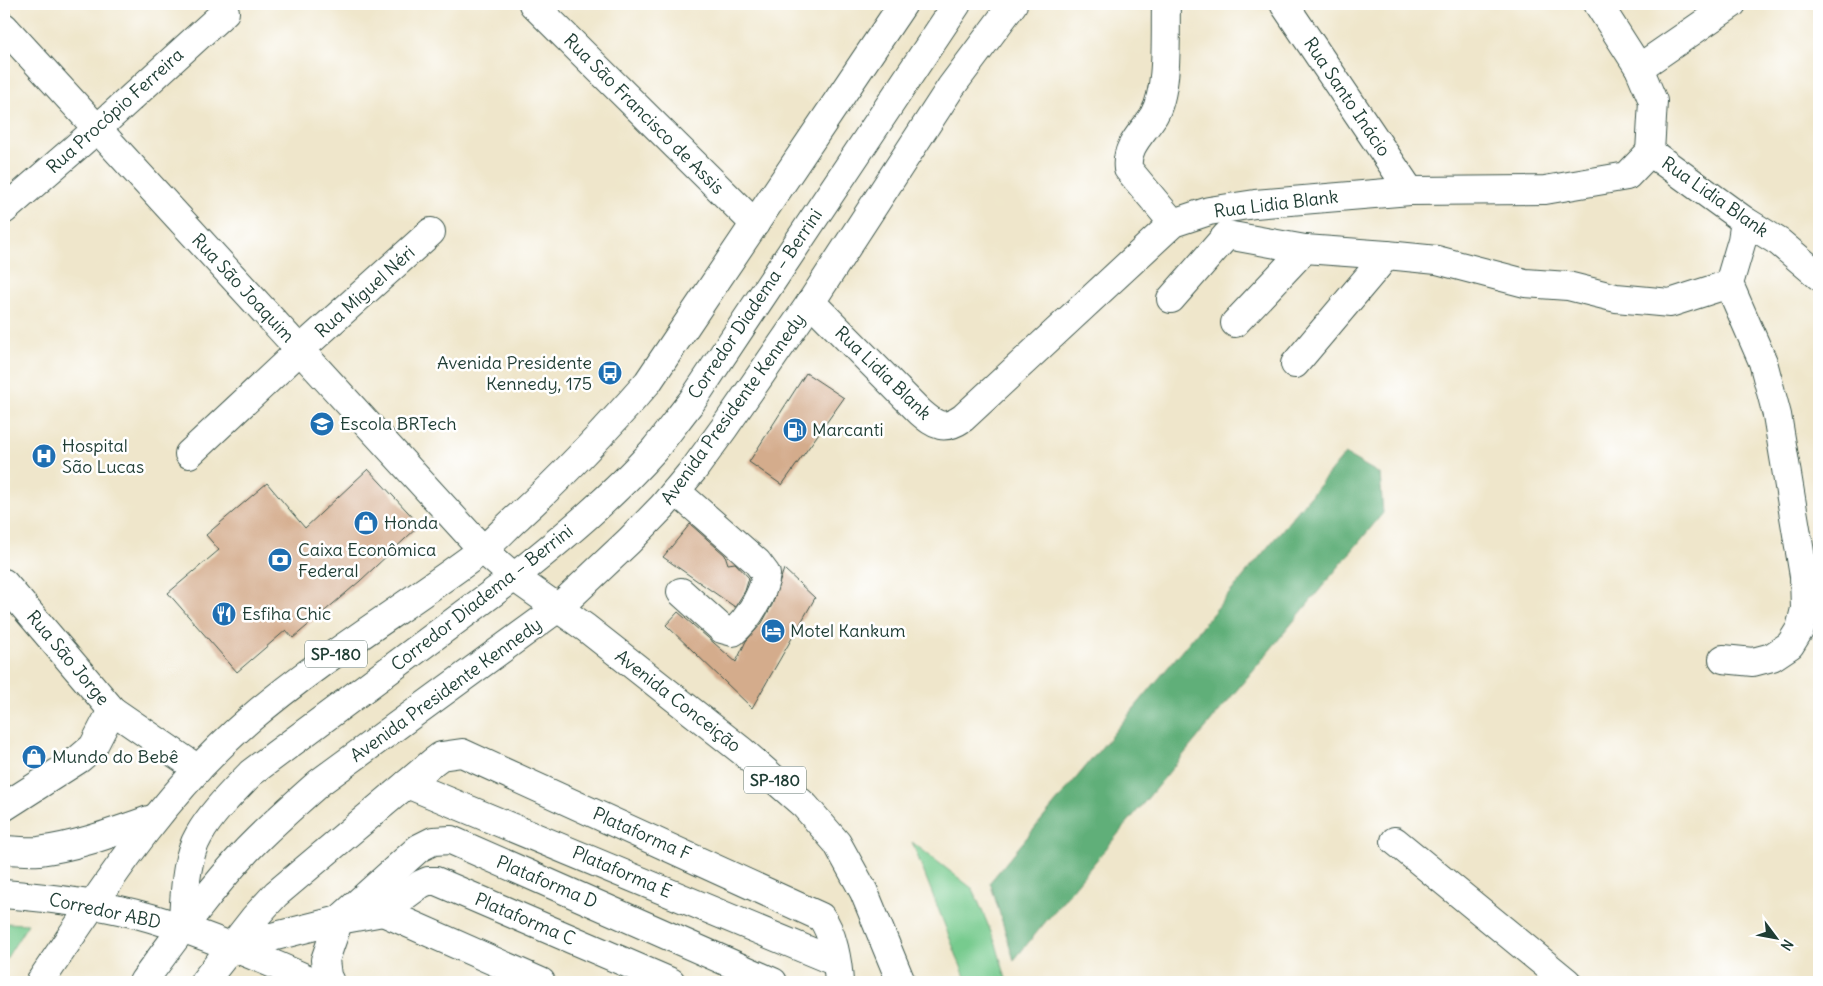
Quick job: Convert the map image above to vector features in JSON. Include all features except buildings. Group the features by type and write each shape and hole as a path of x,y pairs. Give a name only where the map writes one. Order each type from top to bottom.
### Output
{"street":[{"name":"Rua São Francisco de Assis","path":"533,4 755,224"},
{"path":"483,550 560,478 607,430 648,382 903,4"},
{"name":"Corredor Diadema – Berrini","path":"182,929 188,865 198,835 224,801 251,773 551,548 611,493 654,449 692,401 957,4"},
{"name":"Avenida Presidente Kennedy","path":"143,982 182,929 248,850 284,814 320,782 558,608 629,542 676,490 724,428 811,302 951,87 1013,4"},
{"path":"1166,4 1164,79 1161,96 1154,114 1131,146 1127,160 1128,169 1173,223"},
{"name":"Rua Santo Inácio","path":"1284,4 1410,191"},
{"path":"1598,4 1639,68 1653,100 1650,152"},
{"path":"1639,68 1732,4"},
{"name":"Rua Procópio Ferreira","path":"4,210 97,129 225,12"},
{"name":"Rua São Joaquim","path":"4,27 483,550"},
{"name":"Rua Lidia Blank","path":"811,302 920,412 933,423 946,426 954,424 963,418 1173,223 1209,211 1255,204 1410,191 1545,190 1627,176 1650,152 1745,221 1779,242 1819,276"},
{"path":"1723,660 1753,662 1772,657 1790,645 1800,629 1805,609 1804,576 1777,416 1763,362 1729,284 1742,240 1745,221"},
{"name":"Rua Miguel Néri","path":"189,454 300,350 431,232"},
{"path":"1171,299 1227,235 1305,249 1437,260 1525,283 1568,286 1616,298 1670,303 1729,284"},
{"path":"1235,323 1305,249"},
{"path":"1295,364 1387,255"},
{"path":"676,490 757,562 766,574 765,586 742,625 733,632 722,629 681,592"},
{"name":"Avenida Conceição","path":"483,550 514,577 586,628 734,745 805,806 837,843 864,892 901,982"},
{"name":"SP-180","path":"40,982 92,905 155,818 198,769 249,720 282,693 483,550"},
{"name":"Rua São Jorge","path":"4,583 112,710 198,769"},
{"name":"Rua São Jorge","path":"4,807 80,759 92,747 112,710"},
{"name":"Plataforma F","path":"407,784 441,756 462,753 822,917 828,925 838,972"},
{"path":"204,982 254,917 276,894 407,784"},
{"name":"Plataforma E","path":"407,784 838,972"},
{"path":"4,850 37,851 70,846 155,818"},
{"name":"Plataforma D","path":"339,920 420,848 433,841 451,840 773,982"},
{"path":"1395,840 1567,982"},
{"name":"Plataforma C","path":"383,912 421,884 428,881 436,881 671,982"},
{"name":"Corredor ABD","path":"4,894 92,905 133,913 232,947 314,982"},
{"path":"232,947 339,920 383,912 541,982"},
{"path":"330,982 327,976 325,960 339,920"}],"green space":[{"path":"1345,454 1380,474 1383,513 1014,960 990,882"},
{"path":"912,842 973,889 996,944 1007,982 967,982"},
{"path":"4,923 28,924 4,962"}],"place":[{"name":"Avenida Presidente Kennedy, 175","path":"610,373"},
{"name":"Escola BRTech","path":"322,424"},
{"name":"Marcanti","path":"795,430"},
{"name":"Hospital São Lucas","path":"44,456"},
{"name":"Honda","path":"366,523"},
{"name":"Caixa Econômica Federal","path":"280,560"},
{"name":"Esfiha Chic","path":"224,614"},
{"name":"Motel Kankum","path":"773,631"},
{"name":"Mundo do Bebê","path":"34,757"}]}
